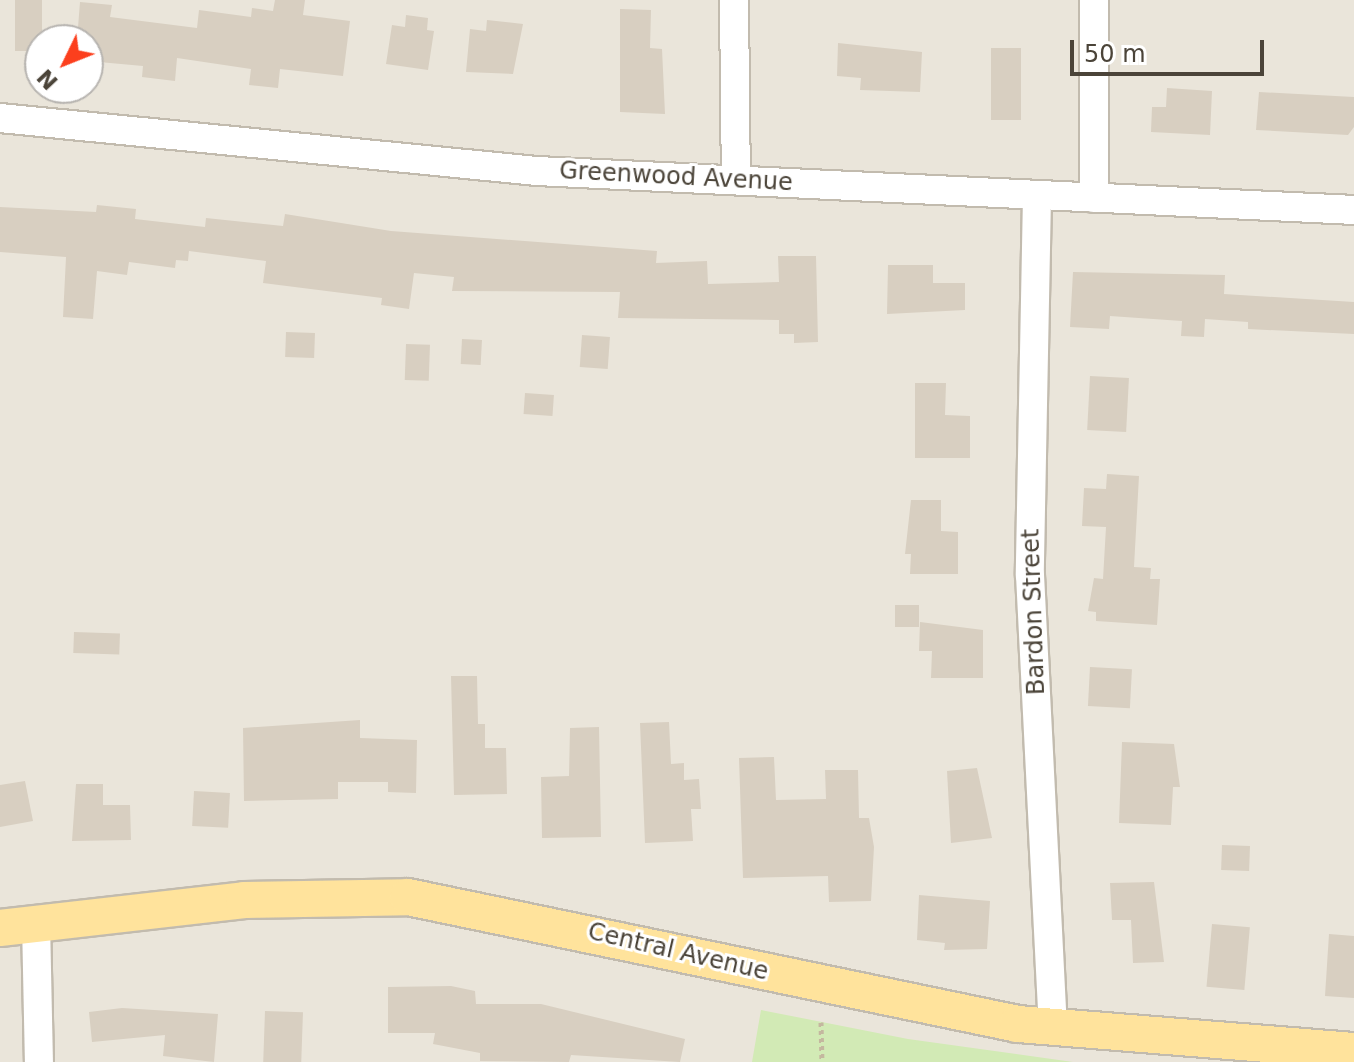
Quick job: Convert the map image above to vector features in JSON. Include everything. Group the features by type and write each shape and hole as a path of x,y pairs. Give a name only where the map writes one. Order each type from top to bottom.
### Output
{"main road":[{"name":"Central Avenue","path":"0,928 244,900 408,897 899,1004 1053,1027 1354,1051"}],"street":[{"path":"734,0 736,180"},
{"path":"1094,0 1094,198"},
{"name":"Greenwood Avenue","path":"0,118 433,163 1354,210"},
{"name":"Bardon Street","path":"1037,196 1030,575 1053,1027"},
{"path":"36,922 39,1062"}],"path":[{"path":"821,1022 822,1062"}],"shaded area":[{"path":"0,0 1354,0 1354,1062 0,1062"}],"green space":[{"path":"761,1010 908,1039 1073,1062 752,1062"}],"building":[{"path":"15,0 42,0 42,24 24,24 24,51 15,51"},
{"path":"275,0 305,0 303,15 350,21 343,76 280,69 278,88 249,85 251,69 177,58 175,81 142,77 143,66 104,62 104,24 78,24 80,2 112,5 110,17 197,28 199,10 251,17 252,8 273,11"},
{"path":"620,9 651,10 650,48 662,49 665,114 620,112"},
{"path":"406,15 428,18 427,30 434,31 428,70 386,64 392,25 405,27"},
{"path":"487,20 523,24 513,74 466,72 470,29 486,31"},
{"path":"838,43 922,52 920,92 860,90 861,78 837,76"},
{"path":"991,48 1021,48 1021,120 991,120"},
{"path":"1167,88 1212,91 1210,135 1151,132 1152,107 1166,107"},
{"path":"1259,92 1354,97 1354,127 1348,135 1256,130"},
{"path":"97,205 136,209 135,219 205,227 206,218 283,226 285,214 391,231 657,251 656,263 707,261 708,284 779,282 778,256 816,256 818,342 794,343 794,334 779,334 779,320 618,318 620,292 452,291 454,277 414,273 409,309 381,305 382,298 263,283 266,261 189,251 188,261 176,260 175,268 129,262 127,275 97,271 93,319 63,317 66,257 0,252 0,207 96,212"},
{"path":"888,265 933,265 933,283 965,283 965,310 887,314"},
{"path":"1073,272 1225,275 1224,294 1354,302 1354,334 1248,329 1248,322 1205,319 1204,337 1181,336 1182,321 1110,316 1109,329 1070,327"},
{"path":"286,332 315,333 314,358 285,357"},
{"path":"582,335 610,337 608,369 580,367"},
{"path":"462,339 482,340 481,365 461,364"},
{"path":"406,344 430,345 429,381 405,380"},
{"path":"1090,376 1129,378 1126,432 1087,430"},
{"path":"915,383 946,383 945,415 970,416 970,458 915,458"},
{"path":"525,393 554,395 552,416 524,414"},
{"path":"1107,474 1139,476 1134,567 1151,568 1150,579 1160,579 1157,625 1096,621 1096,612 1088,611 1094,578 1103,579 1106,527 1082,526 1084,488 1106,489"},
{"path":"911,500 941,500 941,531 958,532 958,574 910,574 911,554 905,554"},
{"path":"895,605 919,605 919,627 895,627"},
{"path":"920,622 983,630 983,678 931,678 932,651 919,651"},
{"path":"74,632 120,634 119,655 73,653"},
{"path":"1090,667 1132,669 1130,708 1088,706"},
{"path":"451,676 477,676 478,724 485,724 485,748 506,748 507,794 454,795"},
{"path":"360,720 360,738 417,740 416,793 388,792 388,782 338,782 338,799 244,801 243,728"},
{"path":"669,722 671,764 684,763 684,780 699,779 701,809 691,809 693,841 645,843 640,723"},
{"path":"599,727 601,837 542,838 541,777 569,776 570,728"},
{"path":"1122,742 1174,744 1180,787 1173,787 1171,825 1119,823"},
{"path":"774,757 776,800 826,799 825,770 858,770 859,818 869,818 874,847 871,901 829,902 828,876 743,878 739,758"},
{"path":"977,768 992,838 951,843 947,771"},
{"path":"25,781 33,821 0,827 0,785"},
{"path":"76,784 103,784 103,805 130,805 131,840 72,841"},
{"path":"194,791 230,793 228,828 192,826"},
{"path":"1222,845 1250,846 1249,871 1221,870"},
{"path":"1154,882 1164,962 1133,963 1131,920 1112,920 1110,883"},
{"path":"919,895 990,901 987,949 944,950 945,943 917,940"},
{"path":"1212,924 1250,927 1244,990 1207,987"},
{"path":"1329,934 1354,936 1354,998 1325,996"},
{"path":"451,986 475,991 476,1004 541,1004 685,1039 680,1062 571,1055 569,1062 480,1061 480,1053 433,1044 435,1033 388,1033 388,987"},
{"path":"122,1008 218,1014 214,1062 163,1056 165,1035 92,1042 89,1012"},
{"path":"265,1011 303,1012 301,1062 263,1062"}]}
